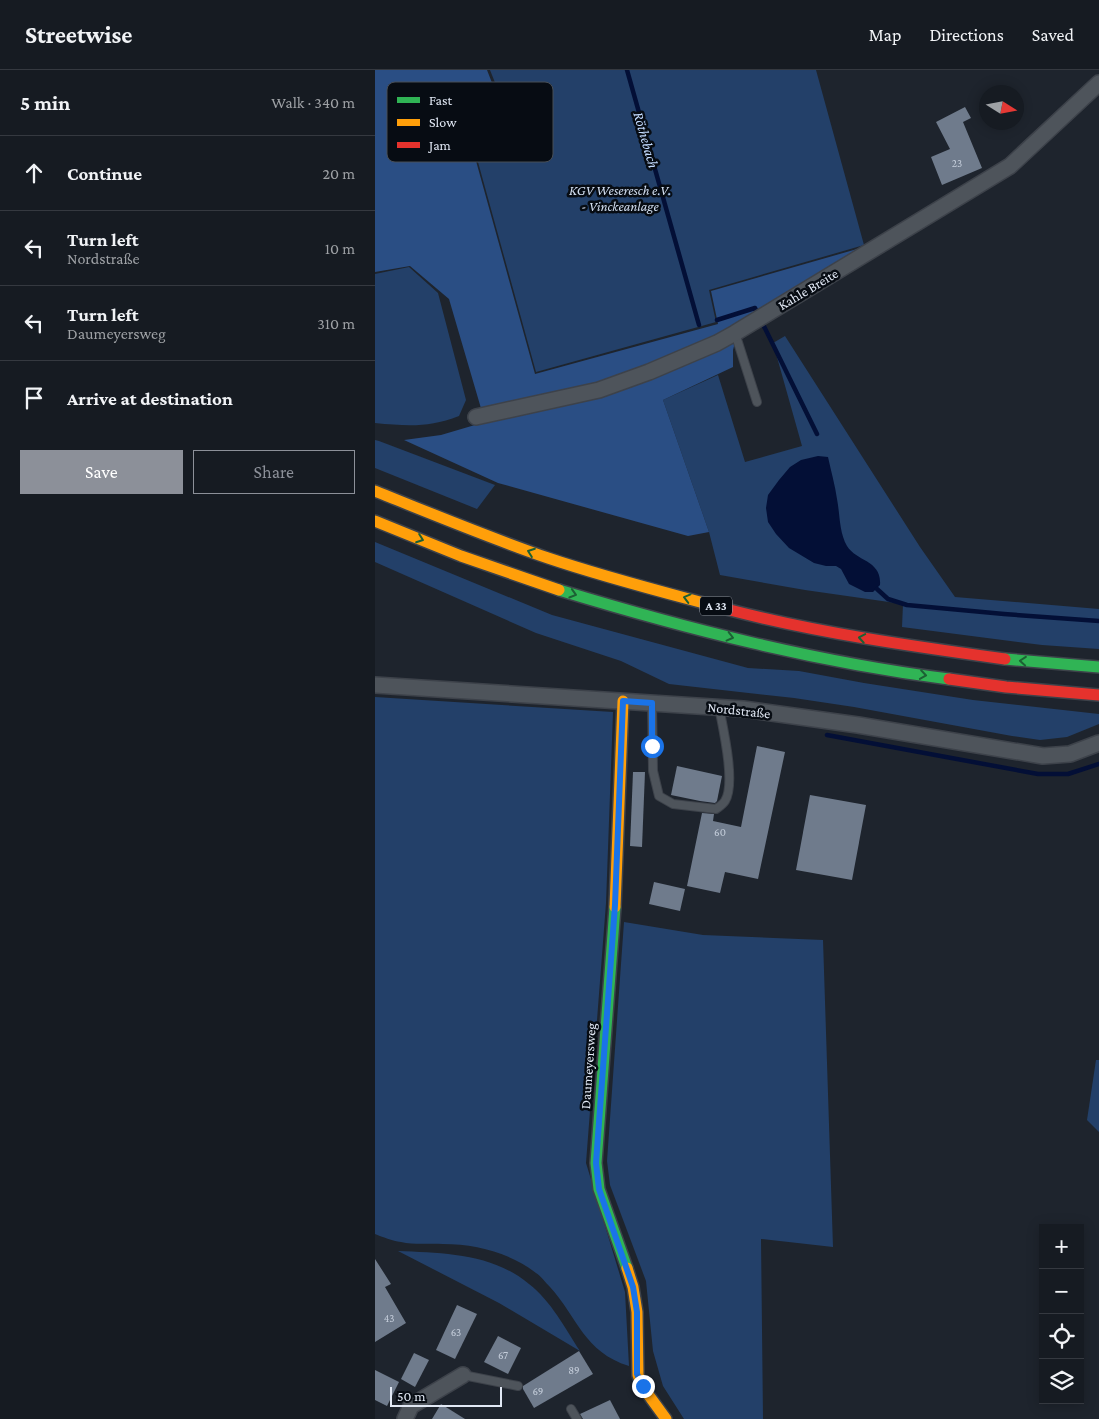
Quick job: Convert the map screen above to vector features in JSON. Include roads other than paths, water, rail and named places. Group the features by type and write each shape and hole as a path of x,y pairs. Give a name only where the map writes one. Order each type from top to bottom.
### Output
{"main road":[{"name":"A 33","path":"375,491 417,509 548,558 753,616 925,649 991,658 1099,667"},
{"name":"A 33","path":"375,521 541,584 651,617 749,642 847,663 922,675 1099,695"},
{"name":"Daumeyersweg","path":"623,701 615,905 596,1163 599,1189 633,1287 637,1312 637,1374 666,1419"}],"street":[{"name":"Kahle Breite","path":"476,417 599,390 649,372 735,334 1010,166 1099,83"},
{"name":"Nordstraße","path":"375,684 743,709 858,725 1043,756 1070,754 1099,743"},
{"path":"405,1419 411,1406 463,1374"}],"lane":[{"path":"735,334 757,402"},
{"path":"652,703 653,771 659,796 673,804 717,809 725,800 729,787 729,770 719,707"},
{"path":"463,1374 518,1386"},
{"path":"571,1410 577,1419"}],"waterway":[{"name":"Röthebach","path":"627,70 699,325"},
{"name":"Röthebach","path":"717,320 755,308 817,434"},
{"path":"877,589 888,599 907,605 1099,621"},
{"path":"827,735 1038,774 1068,774 1099,764"}],"park label":[{"name":"KGV Weseresch e.V. - Vinckeanlage","path":"620,198"}]}
